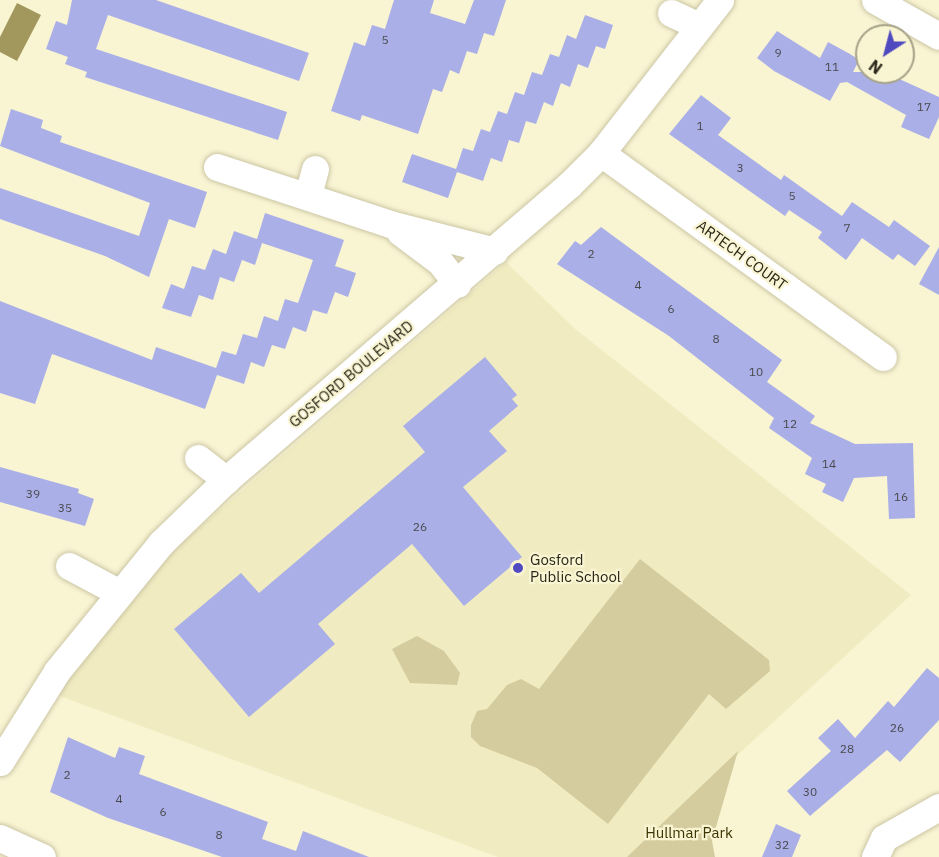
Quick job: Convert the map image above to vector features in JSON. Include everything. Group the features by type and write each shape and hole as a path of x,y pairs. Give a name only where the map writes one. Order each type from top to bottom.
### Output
{"street":[{"name":"GOSFORD BOULEVARD","path":"0,762 57,671 118,592 226,480 495,251 601,153 697,25 720,0"},
{"path":"875,0 939,36"},
{"path":"671,13 697,25"},
{"name":"ARTECH COURT","path":"601,153 883,357"},
{"path":"218,167 390,224 495,251"},
{"path":"308,195 315,170"},
{"path":"390,224 440,262 457,284"},
{"path":"198,458 226,480"},
{"path":"69,566 118,592"},
{"path":"875,857 876,846 884,838 939,807"},
{"path":"0,838 42,857"}],"shaded area":[{"path":"17,3 41,15 17,61 0,52 0,37"},
{"name":"Gosford Public School","path":"506,262 574,328 911,595 627,857 498,857 57,695 127,603 185,540"}],"green space":[{"path":"640,559 769,660 770,671 726,709 709,694 608,824 537,768 480,746 471,737 471,725 477,711 487,709 507,685 521,679 539,689"},
{"path":"417,636 444,651 460,673 457,685 410,683 392,649"},
{"name":"Hullmar Park","path":"738,751 712,841 715,857 627,857"}],"building":[{"path":"72,0 156,0 309,53 299,81 108,15 96,49 287,112 278,140 85,77 87,72 65,64 68,57 46,49 56,21 67,25"},
{"path":"394,0 434,0 430,13 465,24 474,0 506,0 494,36 484,33 477,54 467,51 459,74 450,70 442,92 433,89 418,134 362,115 360,121 331,111 354,42 365,46 372,25 385,29"},
{"path":"585,15 613,25 605,49 596,46 588,68 578,64 570,87 561,83 553,106 544,102 536,124 526,121 519,143 509,140 502,162 491,158 483,181 457,172 448,198 402,182 412,154 456,169 463,148 473,151 481,129 490,132 498,111 507,114 515,92 524,95 532,72 542,75 550,54 559,57 567,35 576,39"},
{"path":"777,31 820,58 828,42 855,57 853,72 855,72 855,84 910,84 939,97 939,117 929,139 901,127 906,115 847,82 840,83 830,101 774,71 757,58"},
{"path":"701,95 731,118 718,135 781,180 784,175 842,216 852,202 889,227 894,220 930,246 915,266 898,254 893,260 862,238 846,260 818,238 822,232 789,210 785,216 669,134"},
{"path":"11,109 43,120 41,128 62,136 60,142 207,192 195,228 169,219 149,277 105,256 0,219 0,188 139,236 150,203 0,146"},
{"path":"265,213 344,240 335,266 356,273 348,297 335,292 327,314 313,310 306,332 293,327 285,349 272,345 264,367 251,362 244,384 217,375 205,409 52,354 35,404 0,393 0,301 152,360 156,347 216,368 222,351 236,355 243,334 257,338 264,316 278,321 285,299 298,303 313,260 262,243 255,265 242,260 234,282 220,277 213,300 199,295 191,317 162,308 171,284 184,289 192,266 205,270 213,249 226,254 234,231 257,239"},
{"path":"601,227 782,360 767,382 815,416 810,423 855,444 913,443 915,518 889,519 887,476 854,478 843,502 822,492 826,484 805,474 812,458 769,428 774,418 669,336 557,264 575,241 581,245"},
{"path":"939,247 939,295 919,284"},
{"path":"485,357 517,395 512,399 518,406 489,431 507,451 463,487 522,557 464,606 412,544 318,624 335,644 249,717 174,629 241,573 259,593 425,452 403,426"},
{"path":"0,467 79,489 78,493 94,499 85,526 0,502"},
{"path":"927,668 939,678 939,720 900,762 887,750 810,816 787,791 831,751 818,738 838,719 855,738 888,701 894,707"},
{"path":"68,737 115,758 119,747 145,756 139,774 268,822 262,839 296,851 303,831 369,857 222,857 108,818 50,792"},
{"path":"776,824 801,835 792,857 762,857"}],"place":[{"name":"Gosford Public School","path":"518,568"}]}
